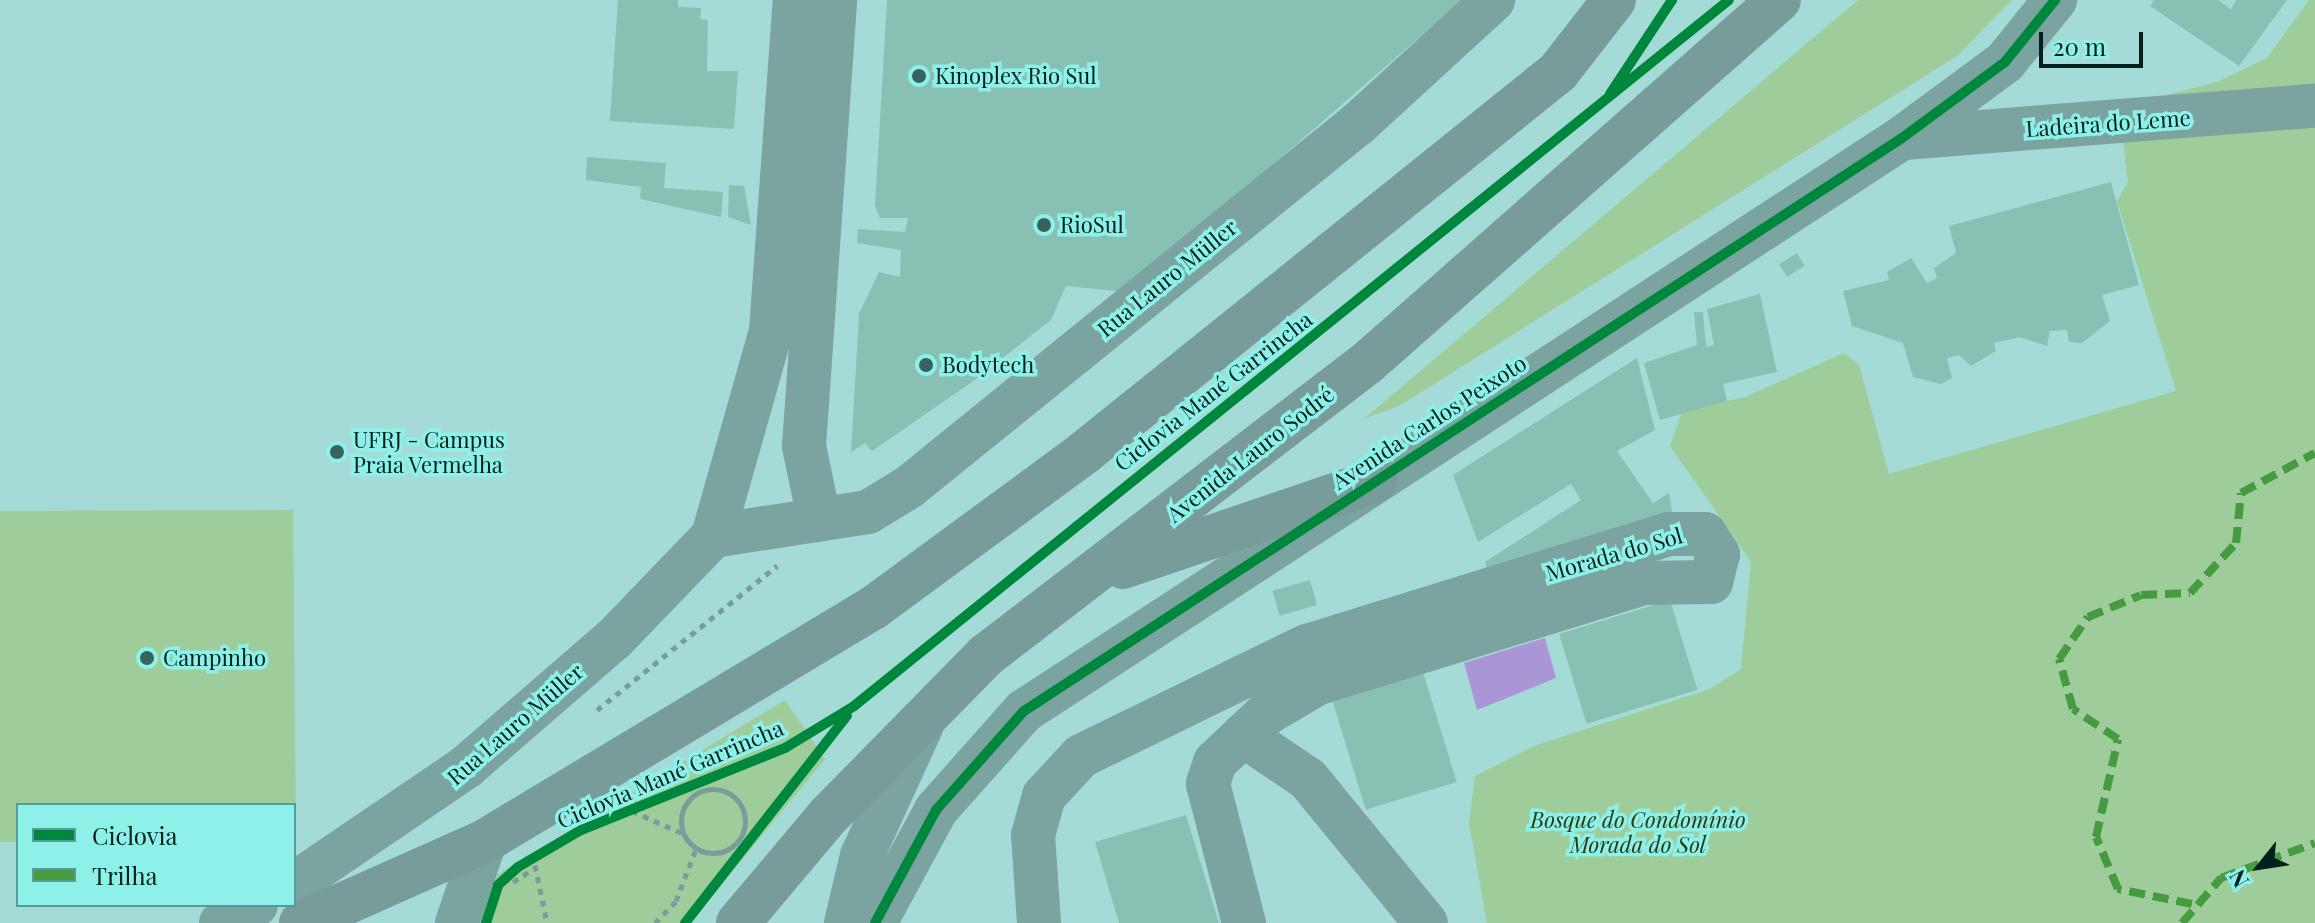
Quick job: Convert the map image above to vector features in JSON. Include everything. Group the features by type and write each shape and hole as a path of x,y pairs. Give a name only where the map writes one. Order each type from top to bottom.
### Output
{"highway":[{"path":"301,923 485,841 773,673 1098,442 1558,72 1614,0"},
{"name":"Avenida Lauro Sodré","path":"738,923 828,816 922,725 985,656 1069,588 1367,363 1779,0"},
{"path":"1069,588 1375,481"}],"street":[{"name":"Rua Lauro Müller","path":"795,0 804,446 819,518"},
{"name":"Rua Lauro Müller","path":"296,883 466,767 614,639 713,536 746,438 771,331 799,234 835,0"},
{"name":"Rua Lauro Müller","path":"713,536 774,524 868,512 909,487 1359,123 1493,0"},
{"name":"Avenida Carlos Peixoto","path":"875,923 936,810 1024,711 1902,138 2005,62 2055,0"},
{"name":"Ladeira do Leme","path":"1902,138 2315,106"},
{"path":"746,438 804,446"},
{"name":"Morada do Sol","path":"1039,923 1033,835 1044,796 1081,756 1307,646 1669,534 1705,534 1718,554 1711,582 1644,583 1318,683 1243,735 1215,762 1208,784 1244,923"},
{"path":"846,923 862,856 922,725"},
{"path":"1243,735 1308,779 1426,923"},
{"path":"457,923 485,841"},
{"path":"221,923 252,907"}],"path":[{"path":"586,719 779,564 774,524"},
{"path":"581,830 632,811 683,833 696,849 728,850 745,823 742,807 716,789 700,792 687,802 683,833"},
{"path":"732,863 760,827"},
{"path":"655,923 676,901 696,849"},
{"path":"539,856 547,923"}],"green space":[{"path":"1858,0 2012,0 1957,56 1399,406 1365,418"},
{"name":"Bosque do Condomínio Morada do Sol","path":"2309,0 2315,0 2315,923 1487,923 1469,823 1475,776 1534,746 1710,689 1741,669 1751,561 1670,446 1682,412 1745,397 1844,353 1859,365 1889,474 2176,391 2117,201 2128,182 2121,123 2133,104 2217,82 2267,58"},
{"name":"Campinho","path":"293,510 296,803 16,803 16,842 0,842 0,511"},
{"path":"785,700 825,759 690,923 480,923 490,879"}],"shaded area":[{"path":"1545,638 1556,678 1477,710 1464,663"}],"building":[{"path":"618,0 678,0 678,7 701,8 700,19 708,20 707,71 738,71 734,129 610,121"},
{"name":"RioSul","path":"887,0 1462,0 1127,292 1066,286 1051,320 972,382 872,451 865,443 851,452 859,314 879,272 900,277 901,250 857,243 858,229 905,232 908,218 880,218 875,206"},
{"path":"2154,0 2218,0 2231,9 2236,0 2287,0 2239,66 2150,6"},
{"path":"587,157 666,163 664,188 723,192 721,217 640,199 641,187 586,180"},
{"path":"2111,182 2139,285 2102,295 2110,321 2082,343 2069,342 2067,330 2050,331 2047,346 2020,337 1994,343 1996,351 1971,366 1959,355 1947,358 1952,378 1941,384 1913,377 1903,343 1852,326 1843,291 1889,280 1887,272 1911,258 1927,283 1937,278 1934,268 1956,253 1949,226"},
{"path":"729,185 744,186 751,225 728,217"},
{"path":"1797,253 1805,266 1787,277 1779,264"},
{"path":"1760,294 1777,372 1723,384 1727,401 1660,420 1644,363 1697,345 1694,312 1703,312 1706,347 1714,345 1707,309"},
{"path":"1637,358 1655,430 1617,451 1653,503 1669,493 1675,529 1488,572 1485,562 1581,500 1571,484 1478,542 1453,475"},
{"path":"1310,580 1317,605 1280,616 1273,591"},
{"path":"1670,600 1697,690 1587,724 1559,634"},
{"path":"1423,672 1457,782 1366,810 1332,700"},
{"path":"1186,815 1219,923 1119,923 1095,842"}],"marked path":[{"path":"2192,904 2118,889 2096,837 2118,739 2073,709 2059,659 2088,617 2141,595 2190,593 2236,543 2241,493 2315,453"},
{"path":"2182,923 2221,878 2315,843"}],"cycle path":[{"path":"1610,94 1672,0"},
{"name":"Ciclovia Mané Garrincha","path":"486,923 498,885 518,867 581,830 785,748 854,706 1729,0"},
{"path":"875,923 936,810 1024,711 1902,138 2005,62 2055,0"},
{"path":"685,923 847,716"}],"place":[{"name":"Kinoplex Rio Sul","path":"919,76"},
{"name":"RioSul","path":"1044,225"},
{"name":"Bodytech","path":"926,365"},
{"name":"UFRJ - Campus Praia Vermelha","path":"337,452"},
{"name":"Campinho","path":"147,658"}]}
